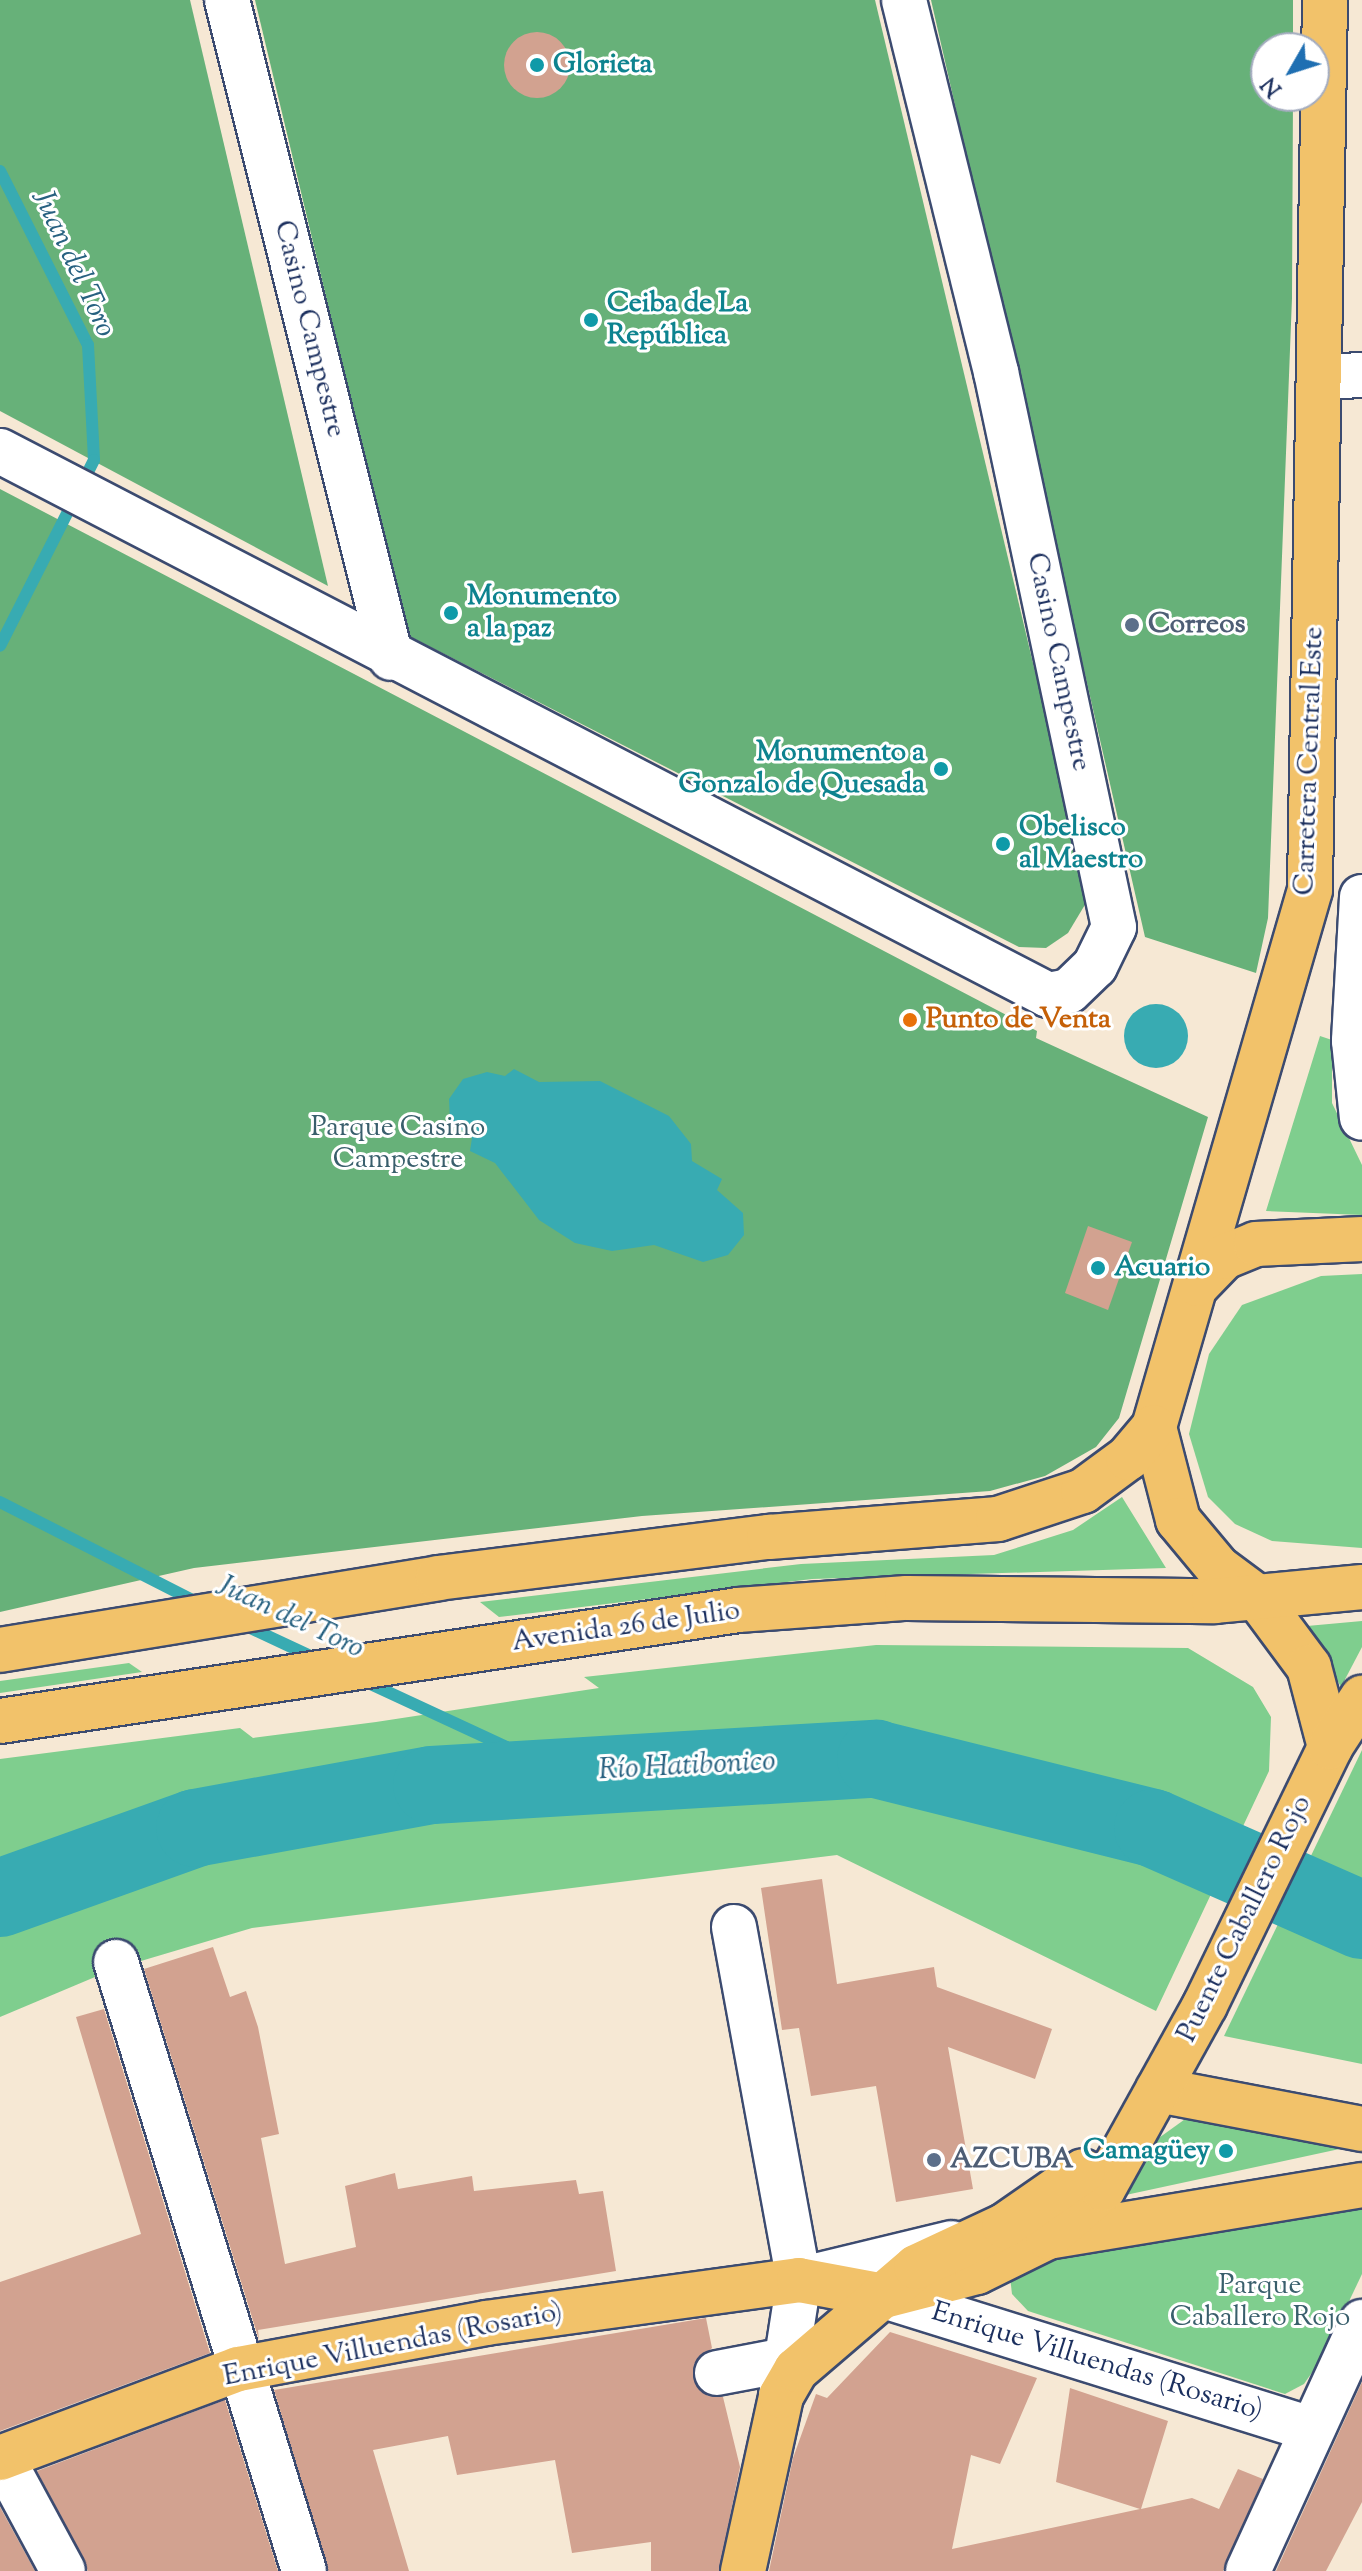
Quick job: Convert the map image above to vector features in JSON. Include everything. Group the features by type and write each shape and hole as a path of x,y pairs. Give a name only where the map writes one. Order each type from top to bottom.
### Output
{"main road":[{"name":"Carretera Central Este","path":"1154,1427 1310,890 1342,376 1325,0"},
{"path":"1198,1284 1224,1257 1256,1244 1362,1239"},
{"path":"0,1650 438,1578 769,1537 998,1519 1083,1491 1128,1458 1154,1427"},
{"path":"1154,1427 1178,1520 1218,1568 1257,1597 1309,1667 1330,1747"},
{"path":"1257,1597 1362,1587"},
{"name":"Avenida 26 de Julio","path":"0,1721 196,1696 529,1639 738,1610 907,1598 1257,1597"},
{"name":"Puente Caballero Rojo","path":"1158,2090 1205,2005 1330,1747 1362,1698"},
{"path":"1158,2090 1362,2129"},
{"name":"Enrique Villuendas (Rosario)","path":"1,2458 238,2369 486,2323 799,2280 884,2296 977,2272 1048,2237 1103,2189 1158,2090"},
{"name":"Enrique Villuendas (Rosario)","path":"958,2242 1046,2201 1094,2162 1158,2090"},
{"name":"Enrique Villuendas (Rosario)","path":"1048,2237 1362,2185"},
{"path":"743,2571 793,2370 884,2296 958,2242"}],"street":[{"name":"Casino Campestre","path":"227,0 391,658"},
{"name":"Casino Campestre","path":"16,459 391,658 1048,995 1088,977 1114,927 996,372 904,0"},
{"path":"1362,897 1354,1041 1362,1118"},
{"path":"717,2373 793,2370 799,2280 734,1927"},
{"path":"116,1962 238,2369 304,2571"},
{"name":"Enrique Villuendas (Rosario)","path":"799,2280 958,2242"},
{"name":"Enrique Villuendas (Rosario)","path":"884,2296 1310,2429"},
{"path":"1248,2571 1310,2429 1362,2322"},
{"path":"1,2458 63,2571"}],"green space":[{"path":"0,0 190,0 328,586 0,411"},
{"path":"255,0 875,0 1089,898 1068,933 1046,948 1019,947 407,635"},
{"path":"931,0 1293,0 1293,32 1250,32 1250,112 1293,112 1292,298 1268,918 1256,973 1145,937"},
{"name":"Parque Casino Campestre","path":"0,489 1037,1031 1036,1038 1208,1117 1119,1418 1096,1447 1045,1476 990,1491 642,1516 194,1568 0,1612"},
{"path":"1320,1036 1332,1040 1332,1103 1362,1165 1362,1215 1266,1211"},
{"path":"1362,1274 1362,1548 1272,1541 1235,1524 1208,1497 1189,1434 1209,1354 1242,1305 1321,1276"},
{"path":"1122,1497 1166,1568 812,1579 499,1617 480,1602 801,1564 994,1555 1073,1530"},
{"path":"1362,1621 1362,1647 1341,1687 1307,1626"},
{"path":"876,1645 1188,1648 1253,1687 1271,1717 1269,1771 1156,2011 837,1855 252,1928 114,1969 0,2017 0,1759 240,1728 253,1738 376,1722 599,1688 584,1677"},
{"path":"129,1663 142,1672 0,1693 0,1681"},
{"path":"1362,1750 1362,2064 1224,2036"},
{"path":"1188,2117 1358,2145 1121,2196 1156,2140"},
{"name":"Parque Caballero Rojo","path":"1362,2205 1362,2274 1322,2358 1304,2384 1285,2394 1028,2311 1012,2294 1010,2277 1023,2261"}],"water":[{"path":"1150,1004 1162,1004 1179,1013 1186,1024 1186,1048 1179,1059 1162,1068 1150,1068 1138,1063 1129,1054 1124,1042 1124,1030 1129,1018 1138,1009"},
{"path":"514,1069 539,1082 600,1081 669,1116 691,1144 692,1161 722,1179 717,1190 743,1213 744,1235 728,1255 703,1262 654,1245 612,1251 575,1243 539,1220 495,1163 470,1151 472,1138 450,1121 449,1099 463,1079 487,1072 505,1076"}],"building":[{"name":"Glorieta","path":"537,32 550,34 565,47 570,65 568,78 555,93 537,98 524,96 509,83 504,65 506,52 519,37"},
{"name":"Acuario","path":"1088,1226 1132,1242 1108,1310 1065,1293"},
{"path":"822,1879 837,1984 934,1967 937,1987 1052,2029 1035,2079 948,2047 973,2189 896,2202 876,2086 811,2096 799,2028 782,2030 761,1888"},
{"path":"213,1947 230,1997 246,1991 258,2027 279,2134 261,2138 285,2264 356,2247 345,2186 395,2173 398,2189 472,2176 474,2191 576,2180 579,2194 603,2191 616,2271 258,2330 259,2340 144,1969"},
{"path":"104,2009 210,2353 0,2431 0,2282 141,2234 76,2017"},
{"path":"706,2318 712,2348 694,2364 693,2378 708,2396 723,2397 740,2467 719,2571 651,2571 651,2542 572,2553 555,2460 457,2475 448,2436 373,2450 409,2571 328,2571 274,2390"},
{"path":"890,2332 1037,2378 1000,2464 971,2455 952,2549 1140,2509 1056,2482 1070,2388 1168,2421 1141,2509 1192,2498 1219,2509 1238,2469 1263,2479 1223,2571 769,2571 793,2458 816,2394 827,2398"},
{"path":"1362,2382 1362,2502 1326,2571 1276,2571"},
{"path":"225,2400 278,2571 88,2571 37,2471"},
{"path":"0,2507 35,2571 0,2571"}],"waterway":[{"name":"Juan del Toro","path":"0,171 88,345 94,460 0,646"},
{"path":"0,1502 200,1604"},
{"name":"Juan del Toro","path":"242,1624 319,1660"},
{"name":"Juan del Toro","path":"362,1680 562,1773"},
{"name":"Río Hatibonico","path":"0,1898 195,1828 432,1785 876,1759 1153,1828 1362,1920"}],"place":[{"name":"Glorieta","path":"537,65"},
{"name":"Ceiba de La República","path":"591,320"},
{"name":"Monumento a la paz","path":"451,613"},
{"name":"Correos","path":"1132,625"},
{"name":"Monumento a Gonzalo de Quesada","path":"941,769"},
{"name":"Obelisco al Maestro","path":"1003,844"},
{"name":"Punto de Venta","path":"910,1020"},
{"name":"Acuario","path":"1098,1268"},
{"name":"Camagüey","path":"1226,2151"},
{"name":"AZCUBA","path":"934,2160"}]}
